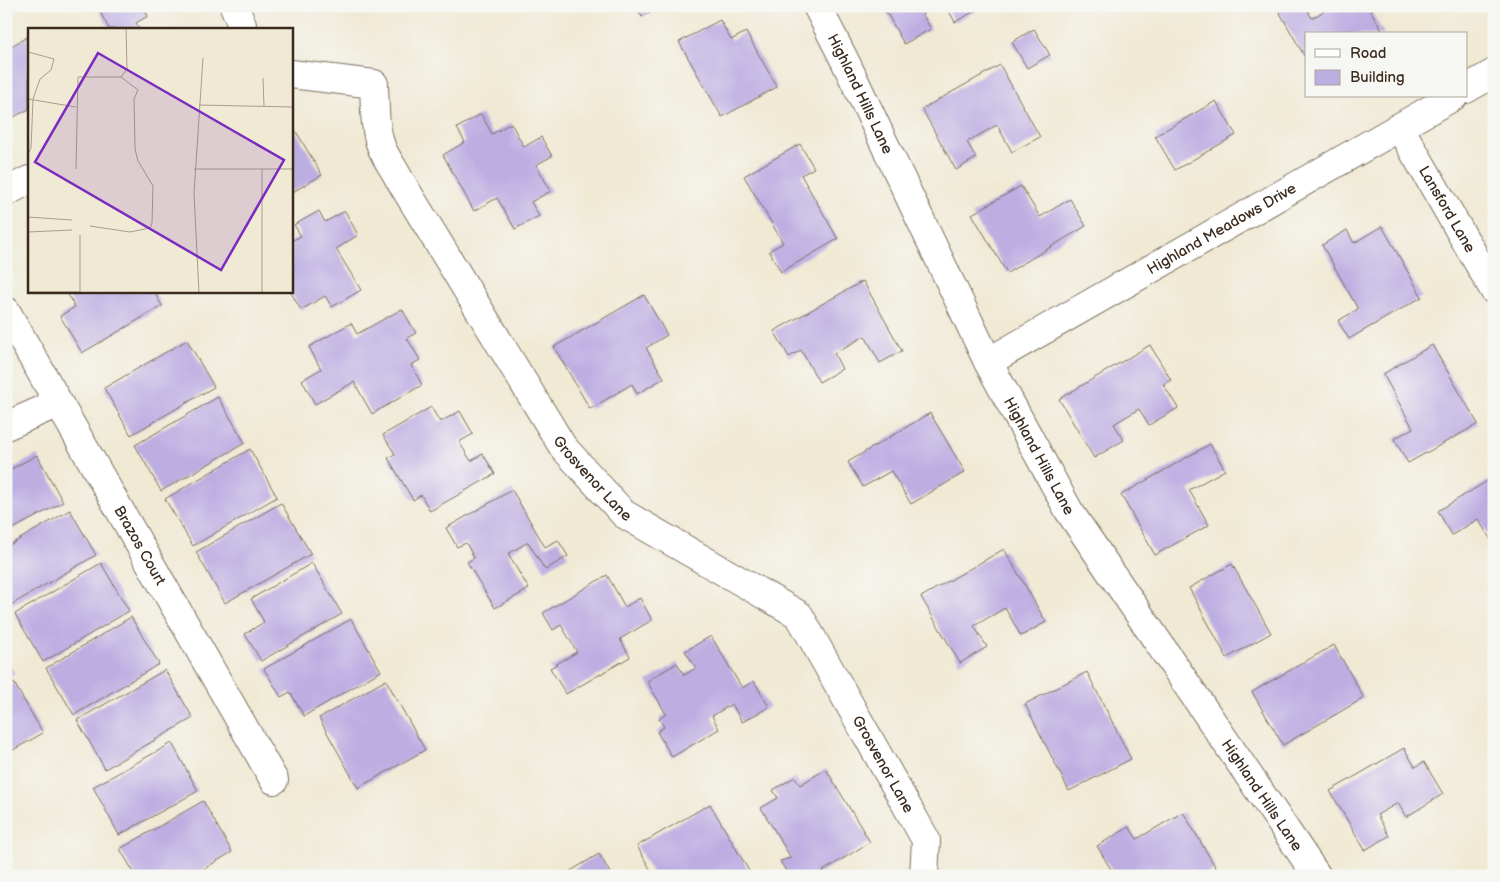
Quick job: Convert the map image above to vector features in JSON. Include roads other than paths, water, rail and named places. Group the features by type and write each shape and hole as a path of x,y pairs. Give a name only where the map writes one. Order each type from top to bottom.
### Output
{"street":[{"path":"234,6 242,28"},
{"name":"Highland Hills Lane","path":"817,6 988,362 1069,511 1316,876"},
{"name":"Grosvenor Lane","path":"292,74 374,84 375,119 382,148 386,155 563,447 624,514 799,616 926,840 924,876"},
{"path":"1468,88 1494,74"},
{"name":"Highland Meadows Drive","path":"988,362 1451,98"},
{"name":"Lansford Lane","path":"1400,128 1494,290"},
{"path":"6,192 28,181"},
{"name":"Brazos Court","path":"6,311 274,780"},
{"path":"6,426 58,403"}]}
